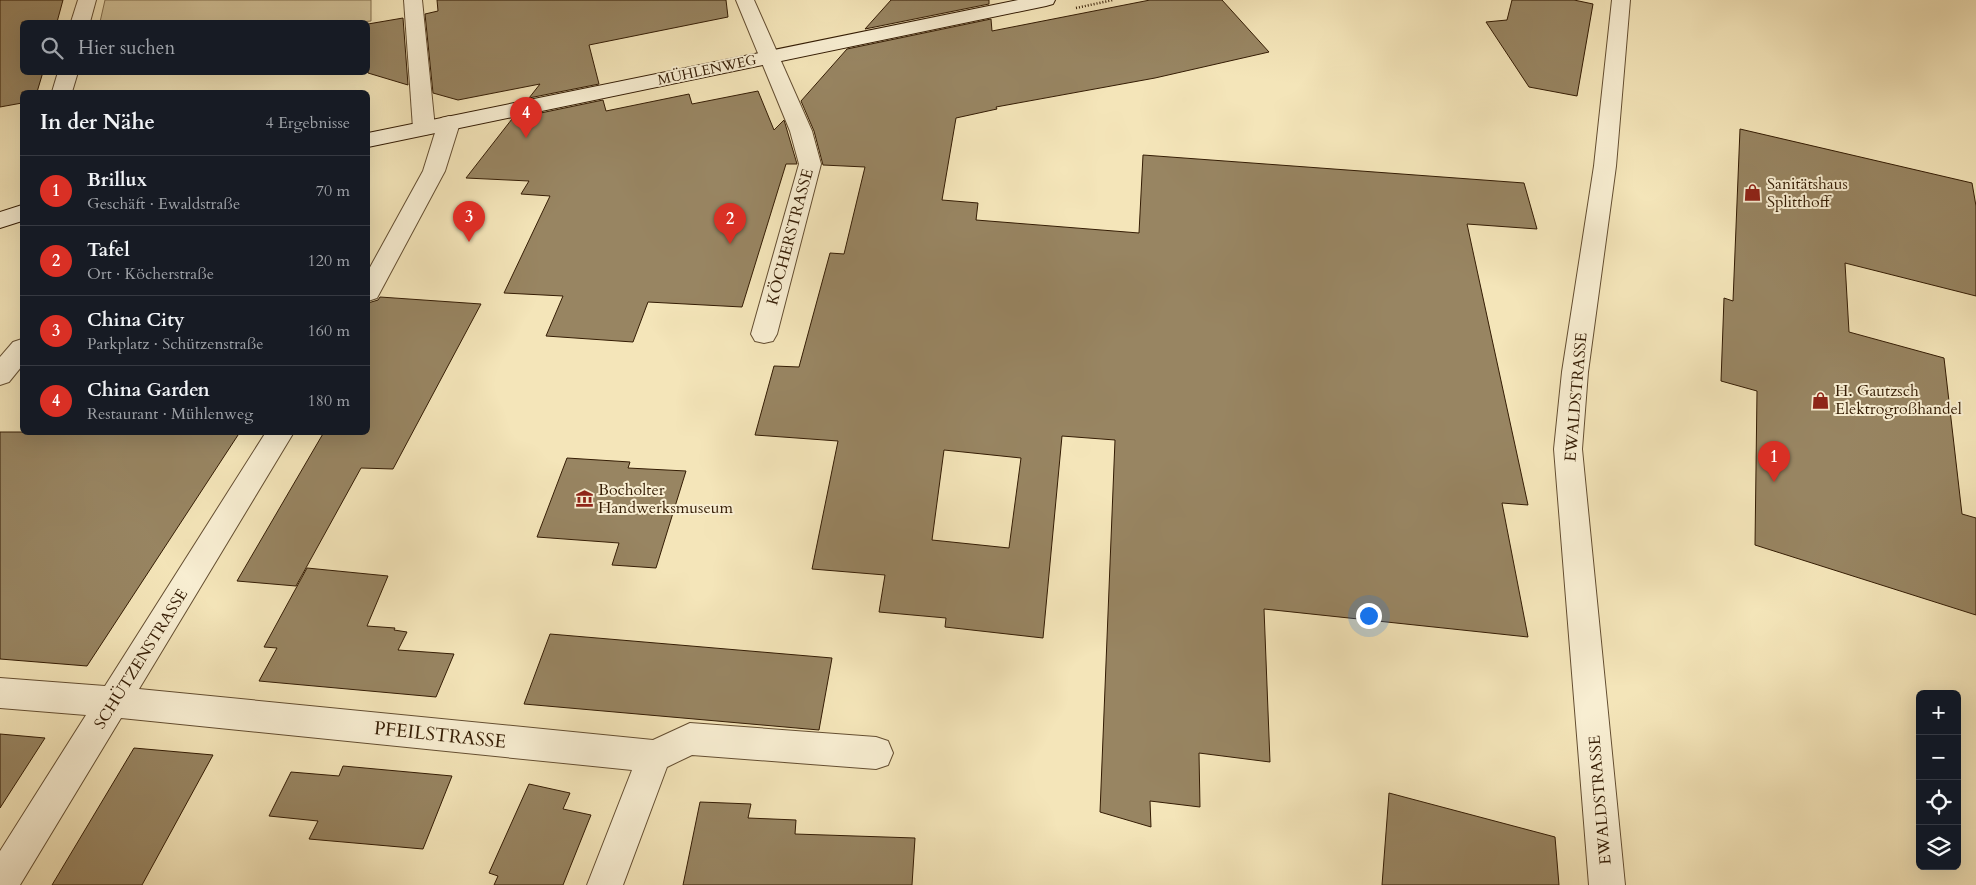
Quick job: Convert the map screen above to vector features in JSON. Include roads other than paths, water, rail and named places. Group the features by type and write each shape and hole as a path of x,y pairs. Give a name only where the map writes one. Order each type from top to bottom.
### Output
{"street":[{"path":"82,20 87,0"},
{"path":"413,0 424,128"},
{"name":"KÖCHERSTRASSE","path":"745,0 800,131 810,164 764,334"},
{"name":"MÜHLENWEG","path":"370,140 1046,0"},
{"name":"EWALDSTRASSE","path":"1607,885 1568,449 1575,372 1605,166 1621,0"},
{"path":"63,90 67,75"},
{"path":"370,288 434,171 449,123"},
{"path":"0,220 20,214"},
{"path":"0,375 20,351"},
{"name":"SCHÜTZENSTRASSE","path":"0,884 279,435"},
{"name":"PFEILSTRASSE","path":"0,693 114,702 654,756"},
{"path":"604,885 654,756 690,739 876,753"}],"place":[{"name":"China Garden","path":"526,138"},
{"name":"Sanitätshaus Splitthoff","path":"1753,193"},
{"name":"China City","path":"469,242"},
{"name":"Tafel","path":"730,244"},
{"name":"H. Gautzsch Elektrogroßhandel","path":"1821,400"},
{"name":"Brillux","path":"1774,482"},
{"name":"Bocholter Handwerksmuseum","path":"584,499"}]}
